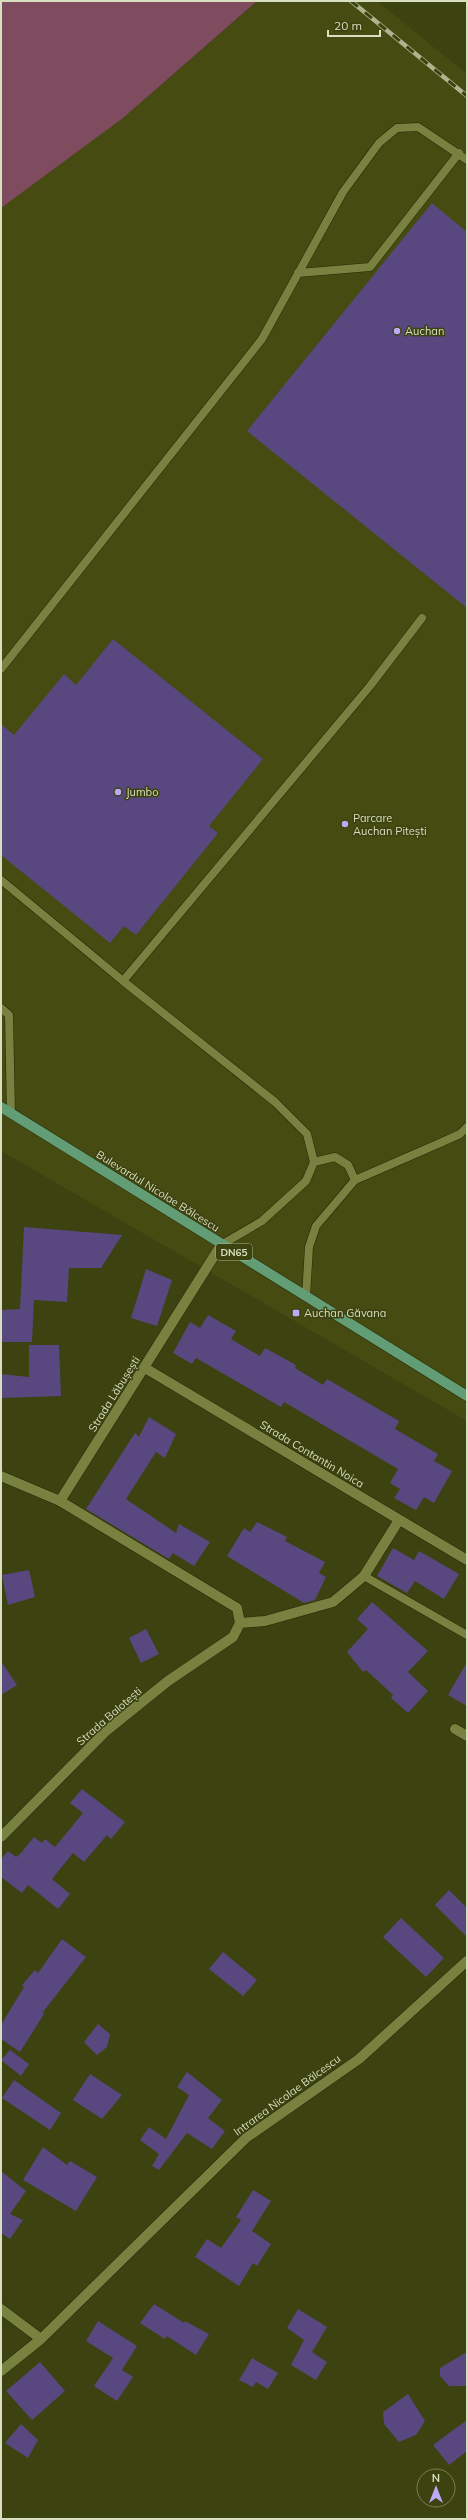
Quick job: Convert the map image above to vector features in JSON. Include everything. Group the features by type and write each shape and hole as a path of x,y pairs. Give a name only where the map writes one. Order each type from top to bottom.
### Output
{"main road":[{"name":"Bulevardul Nicolae Bălcescu","path":"1,1107 221,1245 467,1396"}],"street":[{"name":"Strada Lăbușești","path":"60,1502 221,1245"},
{"name":"Strada Contantin Noica","path":"145,1368 467,1560"},
{"path":"1,1476 60,1502 237,1608 240,1623 265,1621 333,1602 364,1576 399,1520"},
{"name":"Strada Balotești","path":"1,1837 106,1731 168,1681 232,1637 240,1623"},
{"path":"455,1729 467,1736"},
{"name":"Intrarea Nicolae Bălcescu","path":"1,2371 41,2339 246,2138 359,2059 467,1961"},
{"path":"1,2309 41,2339"}],"lane":[{"path":"1,669 262,339 343,192 380,143 397,128 418,127 459,153 467,160"},
{"path":"298,273 370,267 459,153"},
{"path":"123,981 370,686 422,618"},
{"path":"1,880 123,981 281,1107 307,1134 314,1162 306,1181 262,1221 221,1245"},
{"path":"1,1008 9,1015 11,1113"},
{"path":"306,1296 309,1247 316,1226 355,1180 460,1134 467,1127"},
{"path":"314,1162 336,1157 348,1165 355,1180"},
{"path":"364,1576 467,1635"}],"shaded area":[{"path":"1,1 260,1 256,2 123,118 1,208"},
{"path":"377,1 467,74 467,1421 1,1151 1,208 123,118 257,2"}],"building":[{"name":"Auchan","path":"432,203 467,232 467,608 247,431"},
{"name":"Jumbo","path":"113,639 263,759 209,826 218,833 136,935 124,926 110,943 1,855 1,724 14,735 64,674 76,685"},
{"path":"24,1227 122,1235 101,1268 69,1268 67,1302 34,1300 32,1342 1,1342 1,1310 20,1309"},
{"path":"146,1269 172,1280 157,1326 131,1318"},
{"path":"208,1315 236,1331 231,1339 260,1356 265,1348 296,1365 295,1368 323,1385 327,1379 399,1421 395,1429 438,1454 434,1461 452,1471 434,1503 424,1497 416,1510 394,1498 400,1489 390,1483 398,1469 284,1402 281,1407 196,1358 192,1364 173,1353 190,1322 200,1328"},
{"path":"29,1345 59,1345 61,1396 1,1398 1,1374 29,1377"},
{"path":"149,1417 176,1434 165,1458 156,1452 126,1499 176,1533 179,1524 210,1542 194,1566 173,1553 169,1559 86,1509 135,1433 139,1437"},
{"path":"257,1522 287,1537 285,1541 325,1562 319,1573 326,1577 315,1600 304,1603 227,1556 244,1528 250,1532"},
{"path":"393,1548 414,1560 419,1551 459,1574 444,1599 415,1581 407,1593 377,1576"},
{"path":"29,1570 35,1597 8,1605 2,1575"},
{"path":"372,1602 428,1651 408,1672 428,1691 408,1713 391,1698 393,1695 366,1670 363,1672 347,1652 368,1629 357,1619"},
{"path":"146,1629 159,1654 141,1663 129,1638"},
{"path":"1,1661 17,1685 1,1695"},
{"path":"467,1662 467,1706 448,1695"},
{"path":"82,1789 125,1822 111,1839 107,1835 84,1862 73,1853 52,1879 70,1894 58,1909 28,1885 22,1893 1,1877 1,1859 8,1851 16,1857 34,1837 42,1843 45,1839 55,1847 83,1813 70,1803"},
{"path":"449,1890 467,1908 467,1937 435,1905"},
{"path":"401,1918 444,1958 426,1977 383,1937"},
{"path":"62,1939 86,1957 43,2012 44,2014 20,2052 1,2039 1,2025 24,1987 22,1985 35,1970 38,1973"},
{"path":"223,1952 257,1980 243,1996 209,1969"},
{"path":"98,2024 110,2034 107,2047 97,2055 84,2042"},
{"path":"10,2050 29,2064 21,2076 1,2060"},
{"path":"187,2072 222,2100 208,2118 225,2131 212,2149 187,2133 159,2170 152,2166 159,2154 140,2140 149,2127 166,2139 189,2095 177,2087"},
{"path":"90,2074 122,2095 102,2119 73,2100"},
{"path":"14,2080 61,2113 50,2130 2,2098"},
{"path":"43,2147 67,2165 70,2161 97,2177 76,2211 23,2180"},
{"path":"1,2171 26,2191 10,2214 23,2220 10,2239 1,2233"},
{"path":"253,2190 271,2201 252,2231 271,2244 257,2266 253,2263 239,2286 195,2257 207,2239 221,2248 241,2220 236,2217"},
{"path":"154,2304 184,2323 185,2321 209,2334 196,2355 167,2336 165,2339 140,2323"},
{"path":"298,2309 327,2327 312,2352 327,2362 316,2380 291,2365 304,2340 287,2328"},
{"path":"98,2321 137,2346 122,2370 133,2377 117,2401 94,2386 113,2358 86,2341"},
{"path":"467,2352 467,2386 449,2386 440,2376 440,2368"},
{"path":"252,2358 278,2373 268,2389 256,2382 253,2387 239,2380"},
{"path":"40,2362 65,2391 32,2420 6,2391"},
{"path":"408,2394 425,2421 416,2435 399,2442 384,2424 383,2412"},
{"path":"467,2420 467,2451 449,2465 433,2445"},
{"path":"21,2424 38,2440 28,2458 5,2443"}],"railway":[{"path":"351,1 467,96"}],"place":[{"name":"Auchan","path":"397,331"},
{"name":"Jumbo","path":"118,792"},
{"name":"Parcare Auchan Pitești","path":"345,824"},
{"name":"Auchan Găvana","path":"296,1313"}]}
